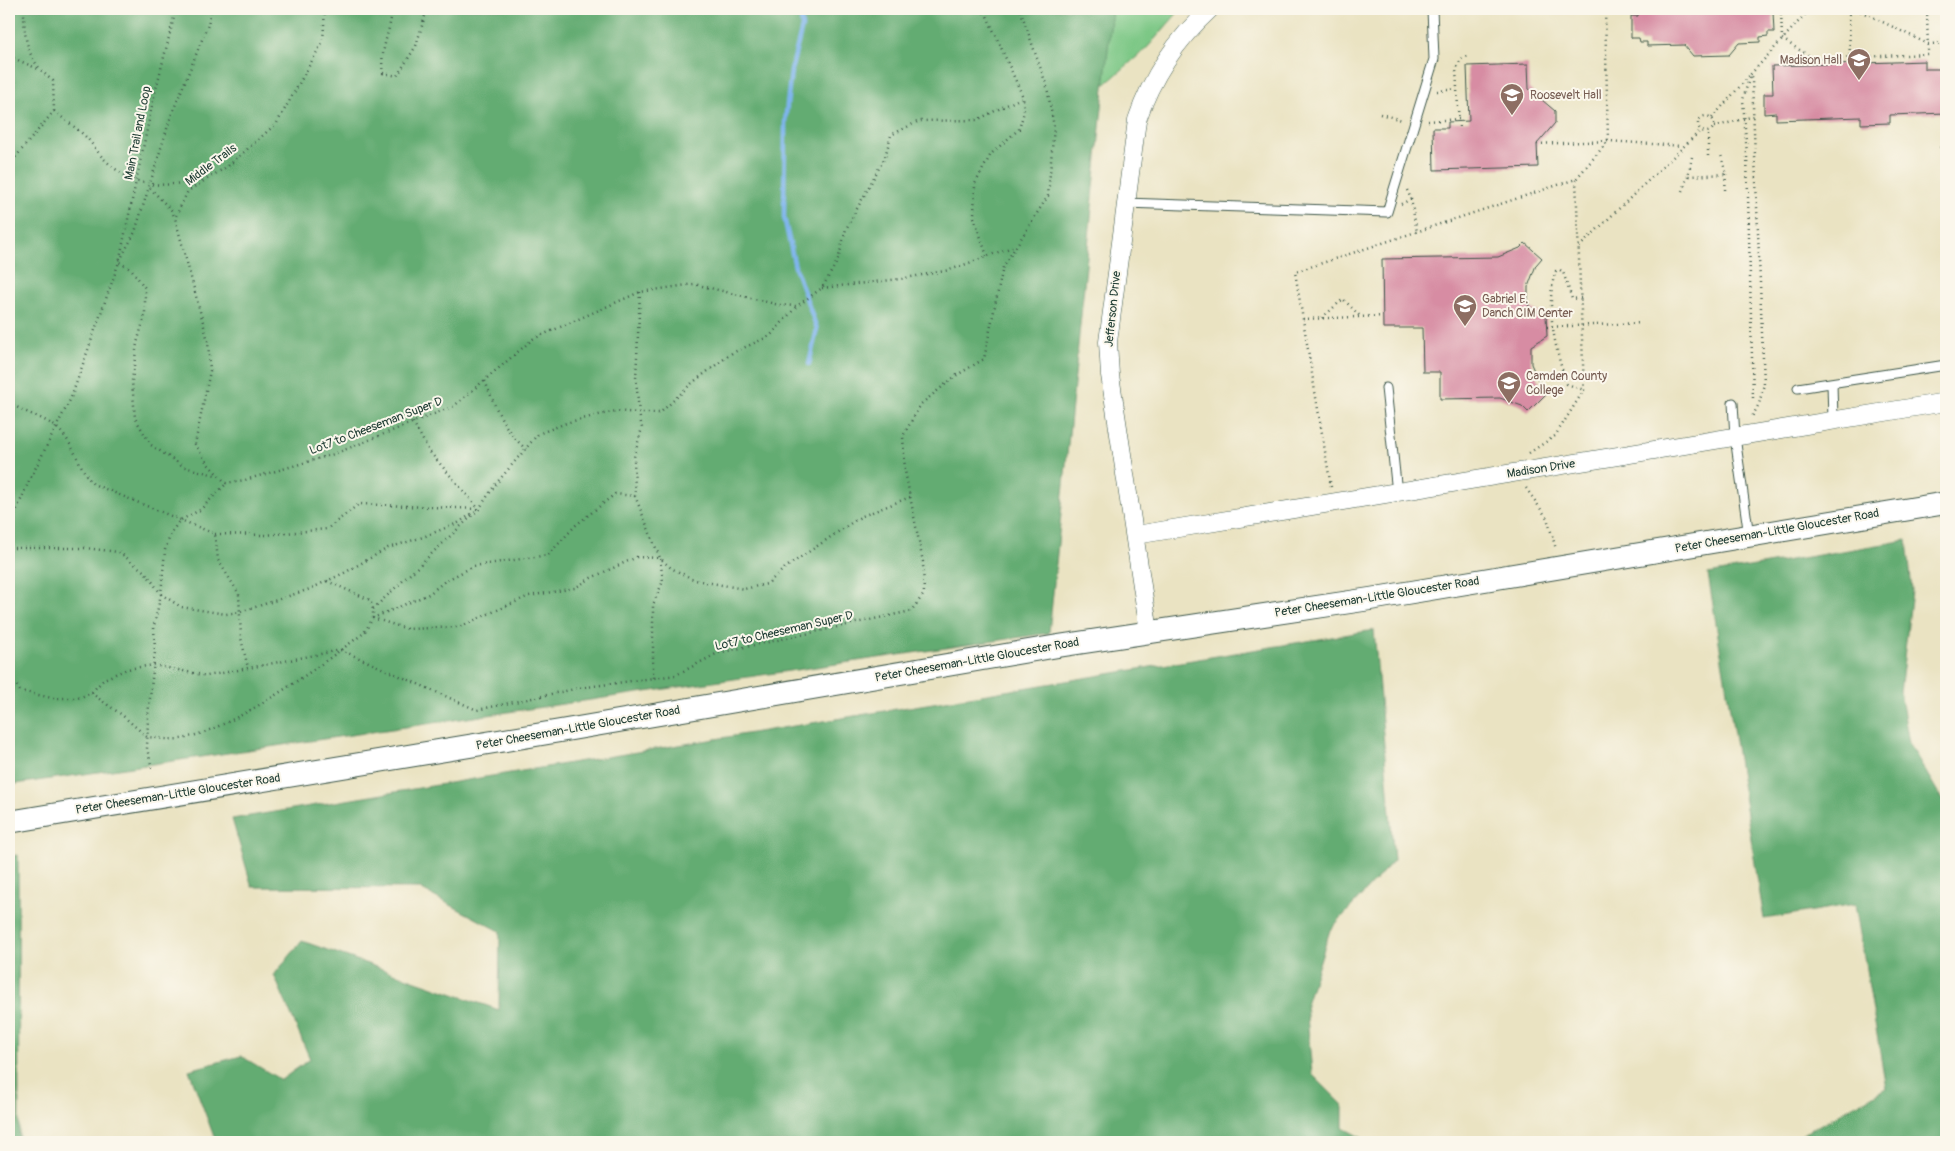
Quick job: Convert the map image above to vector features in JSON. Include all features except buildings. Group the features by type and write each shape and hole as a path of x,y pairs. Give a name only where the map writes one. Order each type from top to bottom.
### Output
{"street":[{"name":"Jefferson Drive","path":"1149,632 1136,535 1110,375 1108,342 1133,139 1144,101 1164,62 1186,33 1210,9"},
{"name":"Madison Drive","path":"1136,535 1946,402"},
{"name":"Peter Cheeseman-Little Gloucester Road","path":"9,822 1149,632 1370,599 1946,503"}],"lane":[{"path":"1125,203 1387,212 1434,58 1432,9"},
{"path":"1798,388 1946,364"},
{"path":"1832,383 1833,420"},
{"path":"1386,388 1397,493"},
{"path":"1733,403 1734,436 1748,536"}],"path":[{"path":"24,9 25,41 39,70"},
{"name":"Main Trail and Loop","path":"119,262 153,101 176,9"},
{"path":"9,528 29,480 71,398 119,262 135,232 172,116 208,26 211,9"},
{"name":"Middle Trails","path":"175,218 188,191 228,166 277,123 323,41 325,9"},
{"path":"392,9 388,37 380,59 383,73 397,76 416,46 427,9"},
{"path":"981,9 987,16 1023,97 1024,112 1019,129 991,154 975,184 974,217 987,256"},
{"name":"Lot7 to Cheeseman Super D","path":"341,650 477,710 545,697 579,688 676,675 718,653 911,611 924,594 923,562 905,472 903,436 921,404 957,375 984,359 1003,267 1048,196 1054,127 1047,87 1020,9"},
{"path":"1333,504 1295,272 1576,179 1608,141 1605,9"},
{"path":"1781,9 1782,39"},
{"path":"1712,118 1810,9"},
{"path":"1849,9 1850,64"},
{"path":"1856,9 1928,44 1946,43"},
{"path":"1782,39 1814,59 1928,54 1927,9"},
{"path":"9,56 39,70 53,81 54,111 9,165"},
{"path":"1459,127 1456,69 1461,60 1468,56"},
{"path":"1734,436 1749,422 1756,410 1764,384 1754,116 1750,75"},
{"path":"1750,75 1743,100 1746,118 1753,398"},
{"path":"373,609 479,509 495,485 538,434 570,422 616,411 660,413 692,383 732,353 770,336 797,306 822,288 838,260 846,230 885,157 891,135 919,120 977,120 1023,97"},
{"path":"54,111 87,138 102,157 118,172 137,182 150,186 207,179"},
{"path":"1708,132 1701,130 1698,124 1701,118 1707,116 1712,118"},
{"path":"1708,132 1714,127 1754,116"},
{"path":"1712,118 1714,127"},
{"path":"1579,247 1682,146 1701,130"},
{"path":"1708,132 1708,156"},
{"path":"1940,148 1946,139"},
{"path":"1537,144 1608,141 1682,146"},
{"path":"1722,155 1726,174 1725,190"},
{"path":"1683,191 1692,157"},
{"path":"1688,176 1726,174"},
{"path":"1556,554 1550,527 1538,503 1526,489 1521,459 1555,436 1584,390 1576,179"},
{"path":"150,186 171,210 175,218 208,341 210,371 195,444 207,463 227,483 200,510 179,521 164,550 161,594 154,626 154,666 147,737 147,749 152,768"},
{"path":"1411,199 1417,232"},
{"path":"822,288 900,279 950,270 1017,246"},
{"path":"119,262 132,270 145,288 145,314 137,343 132,381 135,418 151,445 184,466 220,476"},
{"path":"1581,298 1572,299 1562,271 1556,271 1552,300 1552,326 1557,358 1567,384 1584,390"},
{"name":"Lot7 to Cheeseman Super D","path":"227,483 245,480 334,454 454,406 533,339 640,292 694,284 778,305 797,306"},
{"path":"640,292 636,378 642,428 634,457 634,496 660,558 663,581 653,604 653,679"},
{"path":"1321,319 1343,299 1361,316"},
{"path":"1303,320 1383,316"},
{"path":"1546,327 1641,322"},
{"path":"485,381 496,412 516,440 526,449"},
{"path":"9,402 57,428 73,447 84,474 93,484 179,521 216,534 265,535 326,529 359,504 479,509"},
{"path":"413,422 429,451 479,509"},
{"path":"372,618 429,594 445,581 474,566 548,555 576,525 615,494 634,496"},
{"path":"372,618 407,629 459,627 529,596 576,588 591,578 637,557 660,558 671,568 695,580 744,589 767,584 860,517 910,497"},
{"path":"9,548 85,548 119,552 146,573 161,594 180,608 226,614 240,612 327,581 388,548 440,530 479,509"},
{"path":"216,534 218,560 239,594 242,638 248,668"},
{"path":"91,694 122,715 147,737 184,739 210,728 277,694 364,633 372,618 373,609 370,600 327,581"},
{"path":"9,627 9,636"},
{"path":"9,673 20,691 52,698 78,698 91,694 104,679 127,669 154,666 208,676 341,650"}],"green space":[{"path":"9,9 1112,9 1049,633 9,785"},
{"path":"1112,9 1181,9 1147,48 1102,87"},
{"path":"1907,540 1912,591 1900,692 1909,743 1946,806 1946,1142 1789,1142 1886,1088 1855,904 1764,919 1708,574"},
{"path":"1374,630 1394,860 1330,930 1306,1004 1312,1074 1343,1105 1343,1128 1370,1142 216,1142 189,1070 241,1056 281,1080 310,1059 274,975 302,941 499,1010 500,931 418,888 252,887 232,819"},
{"path":"18,855 19,1142 9,1142 9,856"}],"waterway":[{"path":"800,9 802,27 791,71 785,122 784,217 795,267 817,329 809,364"}],"place":[{"name":"Madison Hall","path":"1859,81"},
{"name":"Roosevelt Hall","path":"1512,116"},
{"name":"Gabriel E. Danch CIM Center","path":"1465,327"},
{"name":"Camden County College","path":"1509,404"}]}
